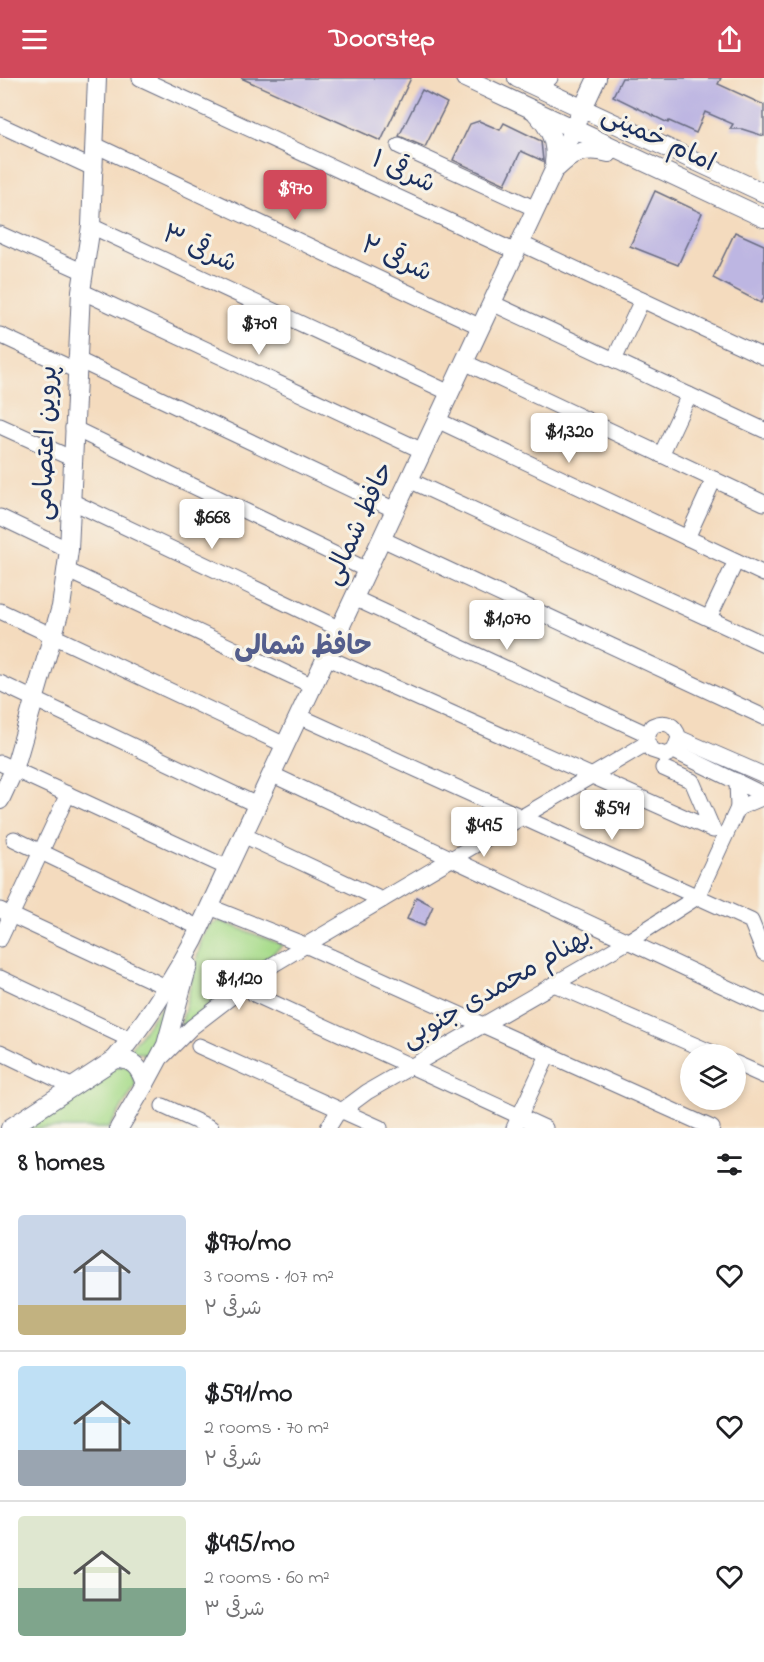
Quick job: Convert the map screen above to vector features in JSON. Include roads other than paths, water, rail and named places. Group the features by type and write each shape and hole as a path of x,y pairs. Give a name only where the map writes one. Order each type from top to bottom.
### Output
{"main road":[{"name":"پروین اعتصامی","path":"0,800 7,766 36,699 62,607 69,550 81,291 91,226 97,78"},
{"name":"امام خمینی","path":"465,78 764,218"},
{"name":"حافظ شمالی","path":"17,1125 115,1059 168,988 210,907 596,78"},
{"path":"561,99 575,94 596,78 599,96 614,124"},
{"name":"امام خمینی","path":"533,82 561,99 764,194"},
{"path":"485,87 498,86 544,100 546,98 533,82"},
{"path":"533,110 548,128 555,144 553,171"},
{"path":"553,171 567,157 582,150 601,151 644,162"},
{"name":"حافظ شمالی","path":"118,1128 159,1060 171,1028 197,934"},
{"path":"115,1059 129,1060 135,1064 145,1084"}],"street":[{"name":"۱ شرقی","path":"140,78 642,300"},
{"path":"0,125 94,169"},
{"name":"۲ شرقی","path":"95,145 481,327"},
{"path":"399,146 536,209"},
{"name":"۳ شرقی","path":"91,226 450,393"},
{"path":"0,234 84,272"},
{"path":"81,291 423,451"},
{"path":"614,360 642,300 764,357"},
{"path":"492,303 764,430"},
{"path":"0,335 76,365 395,510"},
{"path":"464,362 764,503"},
{"path":"661,455 689,394"},
{"path":"437,420 764,574"},
{"path":"0,426 73,459"},
{"path":"73,428 367,570"},
{"path":"687,538 714,479"},
{"path":"409,480 764,644"},
{"path":"71,501 340,628"},
{"path":"0,517 69,550"},
{"path":"382,539 764,717"},
{"path":"709,618 736,561"},
{"path":"66,570 313,686"},
{"path":"159,1060 192,1027 274,964 450,859 517,816 590,776 647,739 652,726 660,722 669,724 676,730 676,745 666,755 658,754 651,750 647,739 354,598"},
{"path":"0,611 285,745"},
{"path":"326,657 713,830 692,781 663,768"},
{"path":"0,683 257,805"},
{"path":"299,716 751,921 764,953"},
{"path":"676,745 764,775"},
{"path":"676,745 764,796"},
{"path":"7,766 228,868"},
{"path":"272,774 764,1005"},
{"path":"697,897 738,808 737,781"},
{"path":"0,939 6,912 42,852 68,794"},
{"path":"738,808 764,796"},
{"path":"243,835 382,900"},
{"path":"14,839 197,934"},
{"name":"بهنام محمدی جنوبی","path":"328,1128 341,1110 411,1066 627,942 697,897"},
{"path":"210,907 305,945 712,1128"},
{"path":"6,912 168,988"},
{"path":"0,978 131,1040"},
{"path":"554,984 692,1044"},
{"path":"254,994 411,1066 517,1122 544,1128"},
{"path":"199,1046 380,1128"},
{"path":"0,1052 72,1087"},
{"path":"517,1122 548,1055"},
{"path":"746,1068 764,1076"},
{"path":"163,1106 211,1128"}],"district":[{"name":"حافظ شمالی","path":"303,647"}]}
